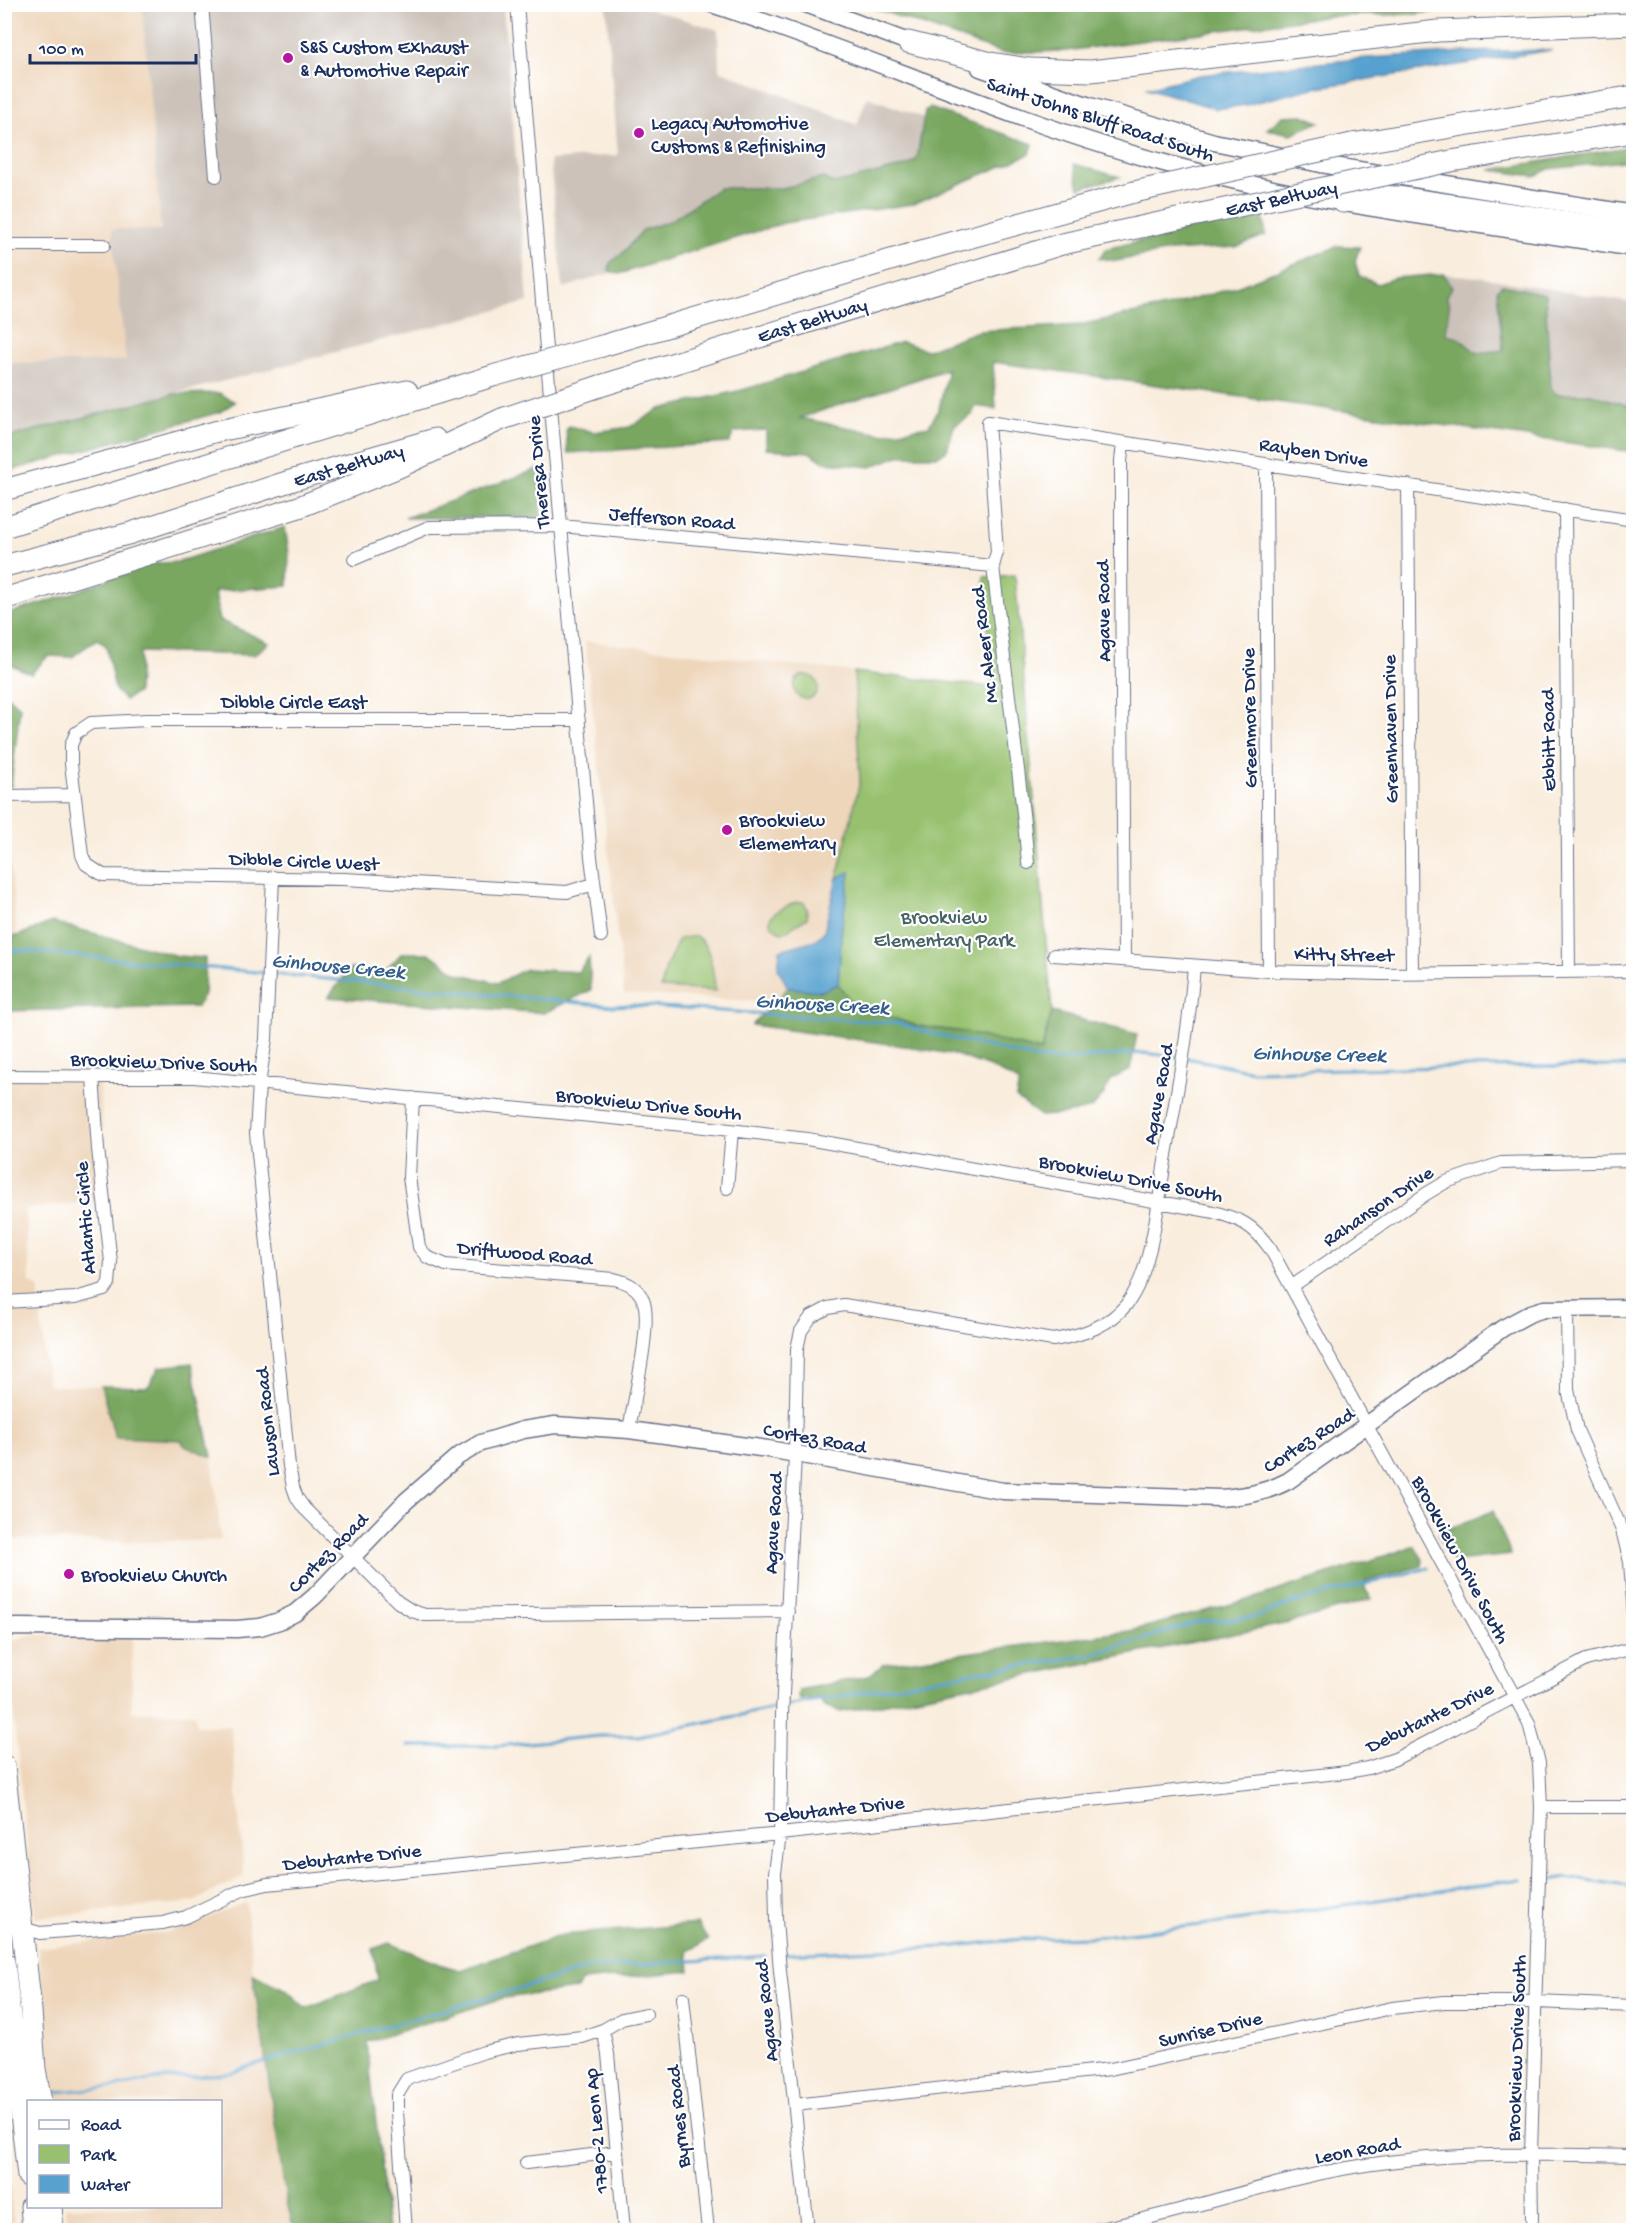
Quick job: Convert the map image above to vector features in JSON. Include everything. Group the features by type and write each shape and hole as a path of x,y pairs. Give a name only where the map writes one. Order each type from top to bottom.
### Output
{"highway":[{"path":"909,42 991,63 1029,69 1091,71 1438,31 1634,24"},
{"name":"East Beltway","path":"4,527 496,375 602,346 921,251 1134,192 1352,144 1634,96"},
{"name":"East Beltway","path":"4,566 131,533 290,481 502,419 600,386 1062,244 1451,161 1634,132"},
{"path":"1342,202 1375,196 1397,197 1634,232"},
{"path":"4,490 214,432 357,400 496,375"},
{"path":"4,598 299,507 399,467 502,419"},
{"path":"4,1766 13,1926 31,2010 40,2100"},
{"path":"4,1962 27,2167"},
{"path":"31,2208 33,2230"},
{"path":"51,2208 53,2230"}],"main road":[{"name":"Saint Johns Bluff Road South","path":"711,4 1055,129 1144,158 1223,179 1342,202 1634,248"},
{"name":"Saint Johns Bluff Road South","path":"806,4 1090,106 1214,142 1321,164 1634,214"},
{"name":"Cortez Road","path":"4,1629 14,1627 237,1629 260,1627 279,1621 295,1613 315,1596 427,1481 457,1457 481,1443 523,1430 555,1425 629,1430 768,1449 795,1456 1003,1491 1247,1496 1280,1485 1503,1328 1521,1318 1544,1309 1634,1308"}],"street":[{"path":"202,4 216,176"},
{"name":"Theresa Drive","path":"517,4 561,526 594,884 601,936"},
{"path":"4,245 104,245"},
{"name":"Rayben Drive","path":"988,422 1634,520"},
{"name":"Mc Aleer Road","path":"988,422 997,552 993,566 1006,684 1020,772 1028,863"},
{"name":"Agave Road","path":"1123,443 1121,461 1124,959"},
{"name":"Greenmore Drive","path":"1266,464 1269,971"},
{"name":"Greenhaven Drive","path":"1408,485 1412,973"},
{"name":"Ebbitt Road","path":"1565,509 1569,972"},
{"name":"Jefferson Road","path":"354,559 429,527 561,526 993,566"},
{"name":"Dibble Circle East","path":"73,795 71,745 76,733 92,723 147,720 579,720"},
{"path":"4,796 73,795"},
{"name":"Dibble Circle West","path":"73,795 82,855 86,864 103,875 273,877 567,892 594,884"},
{"name":"Lawson Road","path":"273,877 266,1039 259,1084 256,1133 260,1189 293,1487 304,1509 398,1602 412,1611 425,1615 788,1611"},
{"name":"Kitty Street","path":"1054,955 1269,971 1412,973 1634,971"},
{"name":"Agave Road","path":"808,2230 776,1920 775,1873 780,1834 797,1349 801,1331 811,1317 828,1308 844,1305 1053,1340 1077,1336 1098,1327 1126,1306 1138,1284 1146,1262 1187,1038 1194,966"},
{"name":"Brookview Drive South","path":"4,1076 194,1077 807,1139 1158,1201 1235,1217 1260,1233 1368,1425 1529,1723 1534,1740 1539,1763 1541,1807 1531,2154 1532,2220"},
{"name":"Atlantic Circle","path":"4,1302 75,1298 104,1290 109,1282 111,1262 98,1149 93,1076"},
{"name":"Driftwood Road","path":"413,1098 409,1177 419,1247 427,1257 446,1265 614,1279 633,1287 640,1294 645,1302 646,1312 644,1340 629,1430"},
{"path":"728,1188 732,1131"},
{"name":"Rahanson Drive","path":"1291,1287 1426,1194 1446,1182 1469,1173 1501,1163 1634,1160"},
{"path":"1567,1308 1568,1390 1577,1430 1622,1530 1630,1562 1634,1617"},
{"name":"Debutante Drive","path":"13,1926 40,1933 163,1923 186,1917 242,1890 267,1884 780,1834 1368,1768 1395,1759 1586,1660 1634,1647"},
{"path":"1541,1807 1634,1807"},
{"name":"Byrnes Road","path":"683,1998 708,2230"},
{"name":"Sunrise Drive","path":"795,2105 1110,2069 1392,2008 1444,2002 1536,2002 1634,2006"},
{"path":"406,2230 397,2095 407,2079 484,2052 518,2044 582,2037 603,2030 622,2019 646,2014"},
{"name":"1780-2 Leon Ap","path":"603,2030 608,2054 624,2230"},
{"path":"526,2163 616,2152"},
{"name":"Leon Road","path":"1094,2230 1124,2225 1252,2189 1340,2169 1437,2156 1531,2154 1634,2156"}],"shaded area":[{"path":"606,4 637,5 718,30 719,70 857,125 867,97 1008,148 563,288 550,160 618,155"},
{"path":"4,5 142,5 161,230 113,229 127,361 5,363"},
{"path":"142,5 503,5 528,302 5,438 5,363 126,361 112,229 161,230"},
{"path":"1444,274 1478,277 1633,303 1633,407 1591,394 1556,394 1551,388 1545,294 1503,350 1477,353 1457,337 1446,334 1449,306 1446,295 1452,287"},
{"name":"Brookview Elementary","path":"585,641 854,672 860,781 824,932 815,940 780,950 778,968 788,988 774,1002 624,994"},
{"path":"5,809 17,936 5,936"},
{"path":"4,1017 8,1070 98,1071 109,1199 25,1209 30,1283 38,1287 48,1386 101,1386 115,1437 181,1440 184,1446 212,1457 221,1540 143,1542 5,1539"},
{"path":"28,1635 132,1635 132,1712 195,1713 196,1726 231,1726 244,1876 193,1902 35,1918 6,1644"},
{"path":"246,1902 253,1974 286,2198 294,2230 68,2230 66,2208 222,2208 222,2100 55,2100 38,1948 169,1932 187,1927"},
{"path":"5,2137 14,2230 5,2230"}],"green space":[{"path":"865,5 1478,5 1417,14 1329,16 1066,51 1002,53"},
{"path":"930,108 1033,144 1030,154 913,204 784,223 619,274 609,271 610,263 622,254 643,230 670,221 719,188 783,188 823,178 835,184 909,165 917,159 925,111"},
{"path":"1303,115 1319,122 1291,134 1267,129 1283,116"},
{"path":"1633,146 1633,160 1549,169 1535,176 1490,170"},
{"path":"1074,164 1120,177 1079,188"},
{"path":"1262,211 1266,235 1236,247 1170,251 1116,261 1099,258 1106,249"},
{"path":"1338,246 1360,247 1355,261 1359,276 1378,284 1394,278 1444,274 1452,287 1446,295 1449,306 1446,334 1457,337 1477,353 1503,350 1497,290 1502,285 1545,294 1551,388 1556,394 1591,394 1633,407 1633,452 993,362 996,409 975,406 972,415 954,426 947,450 938,456 898,456 871,467 825,462 809,452 766,449 766,430 734,432 729,443 568,453 566,431 569,426 594,432 630,427 660,409 742,390 902,342 927,350 978,331 1079,325 1169,306 1239,286","holes":["948,369 939,409 929,426 881,434 800,418"]},
{"path":"219,393 235,402 220,412 5,471 5,438 174,394"},
{"path":"538,469 542,517 405,518"},
{"path":"285,527 289,553 288,586 215,591 219,620 269,643 254,655 140,652 138,692 125,700 115,690 106,646 97,639 72,657 48,656 31,674 5,662 4,615 68,595 147,564 177,562"},
{"name":"Brookview Elementary Park","path":"1015,575 1052,1012 1041,1051 963,1032 917,1026 853,1005 838,984 842,925 850,873 837,878 860,781 854,672 992,687 984,577"},
{"path":"806,675 811,676 817,682 817,692 811,698 806,699 801,698 795,692 794,687 795,682 801,676"},
{"path":"5,694 20,707 11,786 5,787"},
{"path":"797,902 803,902 807,908 807,918 783,933 774,928 770,923 773,914"},
{"path":"52,922 178,956 205,958 204,994 197,1007 5,1011 5,936 17,936"},
{"path":"695,936 701,940 708,952 716,991 661,988 666,967 679,939"},
{"path":"402,953 429,953 457,973 498,983 526,969 578,972 589,957 591,990 544,1013 328,997 350,969 385,971"},
{"path":"838,984 853,1005 917,1026 963,1032 1041,1051 1052,1012 1137,1034 1130,1070 1110,1080 1104,1094 1092,1108 1066,1114 1041,1116 1016,1098 1019,1082 990,1067 956,1055 752,1025 788,988 822,991"},
{"path":"192,1363 212,1457 184,1445 181,1440 115,1437 101,1386 148,1387 159,1367"},
{"path":"1493,1511 1511,1555 1454,1561 1444,1548 1439,1535 1443,1531"},
{"path":"1415,1546 1423,1560 1422,1566 1366,1581 1365,1589 1372,1599 1289,1623 841,1712 824,1706 819,1698 800,1700 798,1697 799,1690 868,1676 884,1664 1130,1631 1254,1598"},
{"path":"697,1924 708,1940 688,1951 690,1971 581,1981 577,1989 503,1998 367,2042 388,2230 294,2230 286,2198 253,1974 286,1990 306,2008 378,1980 373,1949 389,1943 460,1970 562,1935"}],"water":[{"path":"1552,50 1313,88 1246,105 1217,109 1147,88 1200,75 1368,58"},
{"path":"850,872 842,925 838,984 822,991 788,988 778,968 780,950 815,940 824,932 837,878"}],"waterway":[{"name":"Ginhouse Creek","path":"4,949 267,973"},
{"name":"Ginhouse Creek","path":"273,974 613,1006 632,1005 898,1023 1035,1058 1059,1060 1142,1053 1180,1057"},
{"name":"Ginhouse Creek","path":"1187,1058 1253,1071 1634,1066"},
{"path":"786,1706 952,1676 1091,1655 1198,1622 1257,1617 1291,1603 1428,1568"},
{"path":"408,1746 496,1746 600,1736 638,1736 780,1707"},
{"path":"1551,1880 1566,1877 1634,1887"},
{"path":"784,1954 945,1947 1022,1939 1092,1937 1229,1922 1521,1880"},
{"path":"57,2092 122,2086 149,2080 232,2073 249,2066 590,1968 765,1956"}],"place":[{"name":"S&S Custom Exhaust & Automotive Repair","path":"288,58"},
{"name":"Legacy Automotive Customs & Refinishing","path":"639,133"},
{"name":"Brookview Elementary","path":"727,830"},
{"name":"Brookview Church","path":"69,1574"}]}
